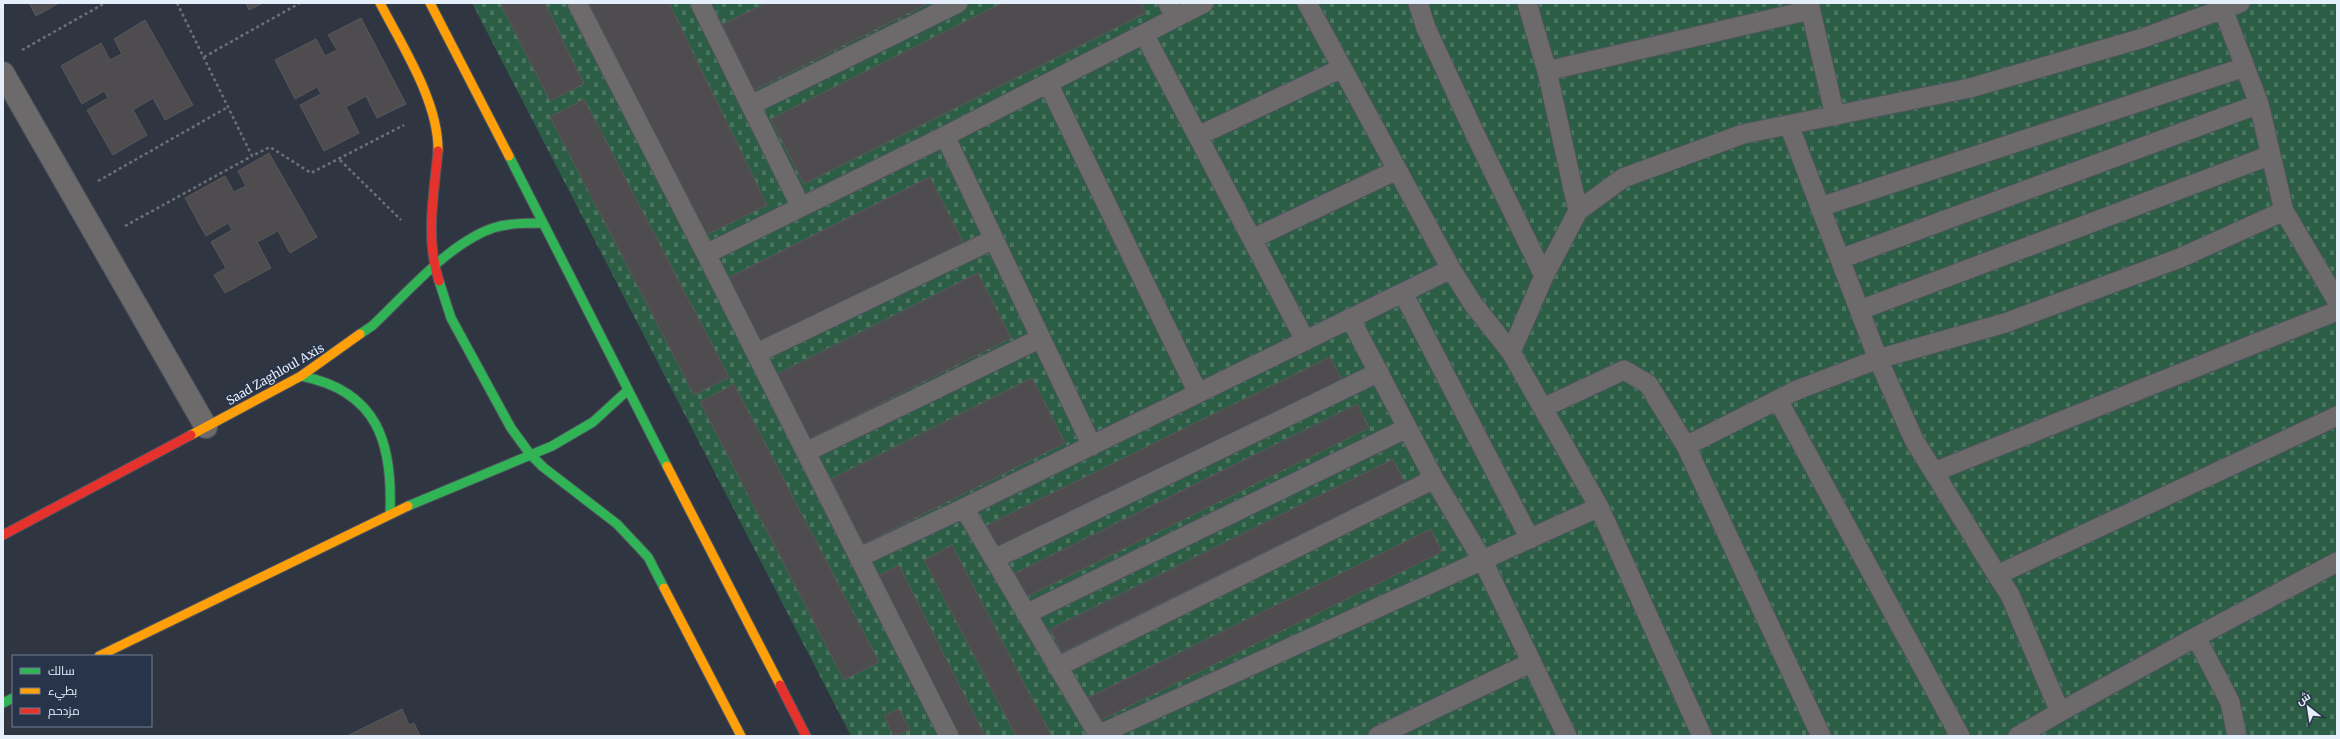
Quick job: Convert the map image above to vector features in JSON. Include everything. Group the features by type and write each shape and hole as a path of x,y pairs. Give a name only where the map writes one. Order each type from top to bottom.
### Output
{"main road":[{"path":"380,3 420,82 431,110 438,149 432,209 432,250 435,269 451,318 511,428 530,454 543,467 617,524 633,539 648,557 741,736"},
{"path":"430,3 806,736"},
{"name":"Saad Zaghloul Axis","path":"3,534 301,376 372,326 435,269 452,251 472,237 494,228 518,223 542,223"},
{"path":"301,376 332,383 359,401 378,426 388,456 392,486 390,514"},
{"path":"101,655 390,514 552,446 593,422 628,390"},
{"path":"3,703 12,698"}],"street":[{"path":"3,74 206,427"}],"lane":[{"path":"577,3 757,353 949,736"},
{"path":"701,3 801,207"},
{"path":"751,105 958,3"},
{"path":"706,254 945,136 1144,34 1172,10 1204,3"},
{"path":"1307,3 1451,269 1473,304 1511,352 1599,508 1702,736"},
{"path":"1418,3 1426,28 1471,127 1544,276"},
{"path":"1527,3 1547,71 1578,211"},
{"path":"1547,71 1810,6 1835,116"},
{"path":"1511,352 1544,276 1578,211 1623,178 1743,134 1970,88 2143,38 2231,6 2245,67 2259,104 2284,211 2337,301"},
{"path":"1144,34 1305,340"},
{"path":"1820,208 2245,67"},
{"path":"1198,136 1342,68"},
{"path":"1048,83 1198,393"},
{"path":"1840,259 2259,104"},
{"path":"1789,125 1878,359 1914,440 2010,595 2060,712"},
{"path":"945,136 1092,446"},
{"path":"1860,310 2271,155"},
{"path":"1252,239 1397,170"},
{"path":"1686,446 1797,390 1878,359 2005,323 2180,258 2284,211"},
{"path":"757,353 994,239"},
{"path":"860,558 1092,446 1451,269"},
{"path":"1403,293 1530,539"},
{"path":"1934,472 2337,311"},
{"path":"1350,318 1434,479 1483,561 1567,736"},
{"path":"806,452 1041,338"},
{"path":"1543,408 1624,370 1648,384 1686,446 1821,736"},
{"path":"994,559 1379,372"},
{"path":"1778,400 1960,736"},
{"path":"1997,575 2337,416"},
{"path":"1026,614 1407,428"},
{"path":"1056,667 1434,479"},
{"path":"964,508 1056,667 1098,736 1599,508"},
{"path":"2018,736 2196,637 2337,562"},
{"path":"2196,637 2230,702 2237,736"},
{"path":"1378,736 1532,662"}],"path":[{"path":"17,53 105,3"},
{"path":"177,3 252,156"},
{"path":"204,57 300,3"},
{"path":"72,196 228,107"},
{"path":"98,241 270,147 312,173 340,160 431,110"},
{"path":"340,160 432,250"}],"green space":[{"path":"472,3 2337,3 2337,736 851,736"}],"building":[{"path":"29,3 59,3 36,16"},
{"path":"246,3 263,3 249,10"},
{"path":"500,3 545,3 584,84 550,101"},
{"path":"589,3 669,3 767,205 702,237"},
{"path":"766,3 929,3 754,90 721,25"},
{"path":"1002,3 1141,3 1146,13 804,184 771,119"},
{"path":"361,18 406,104 377,118 366,96 346,107 359,133 324,151 300,105 321,94 317,87 295,99 275,60 316,39 325,56 337,50 328,35"},
{"path":"145,20 193,105 165,120 153,98 133,110 147,135 113,155 87,110 108,98 104,91 82,104 61,66 101,43 110,60 122,54 114,39"},
{"path":"584,99 729,377 694,395 550,117"},
{"path":"269,153 317,237 290,253 278,231 257,242 271,268 225,293 214,275 226,268 211,242 232,230 228,223 206,236 185,198 225,176 234,192 246,186 238,171"},
{"path":"930,177 963,242 761,343 728,278"},
{"path":"978,273 1011,338 809,439 777,374"},
{"path":"1330,357 1342,380 998,549 987,525"},
{"path":"1032,378 1065,443 863,544 831,479"},
{"path":"734,384 879,662 844,680 700,402"},
{"path":"1357,404 1369,428 1026,597 1014,574"},
{"path":"1393,459 1405,483 1062,652 1050,629"},
{"path":"1431,529 1442,552 1099,721 1087,698"},
{"path":"952,545 1051,735 1016,736 924,560"},
{"path":"899,565 985,736 955,736 876,577"},
{"path":"402,709 409,725 414,723 420,736 347,736"},
{"path":"899,709 910,730 893,736 884,716"}],"traffic: fast":[{"path":"509,156 667,466"},
{"path":"360,334 372,326 444,257 460,245 493,228 524,223 542,223"},
{"path":"439,281 451,318 511,428 530,454 543,467 617,524 648,557 664,588"},
{"path":"301,376 327,383 348,394 364,408 376,424 383,443 388,465 390,514"},
{"path":"408,506 552,446 593,422 628,390"},
{"path":"3,703 12,698"}],"traffic: slow":[{"path":"380,3 418,75 426,94 437,132 438,151"},
{"path":"430,3 509,156"},
{"path":"191,435 301,376 360,334"},
{"path":"667,466 780,685"},
{"path":"101,655 408,506"},
{"path":"664,588 741,736"}],"traffic: jam":[{"path":"438,151 431,233 432,249 439,281"},
{"path":"3,535 191,435"},
{"path":"780,685 806,736"}]}
